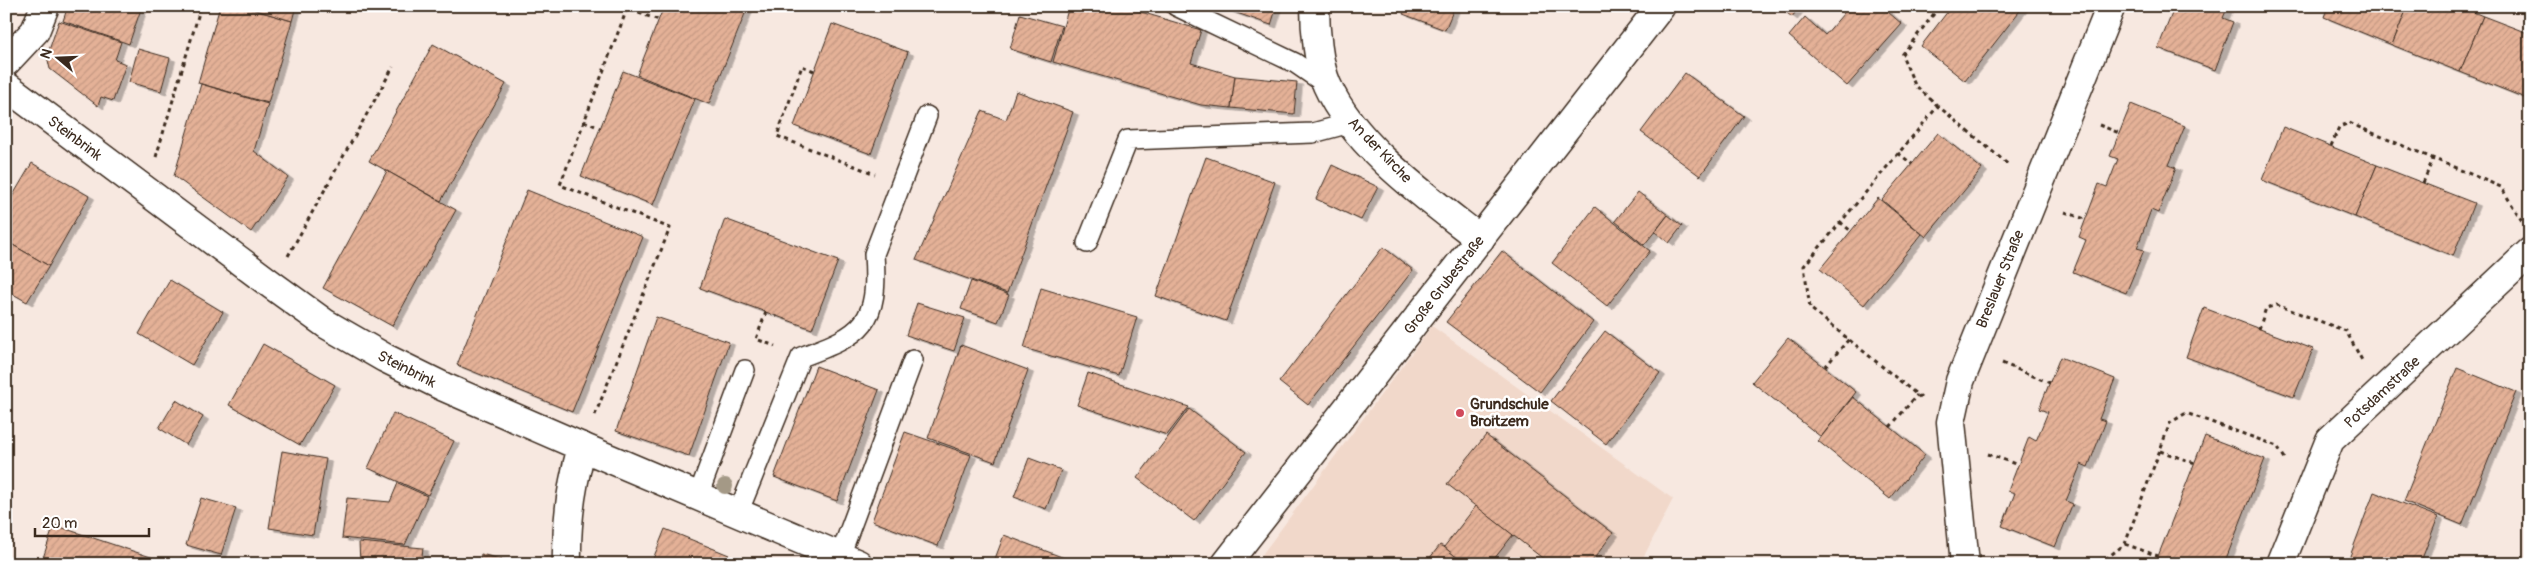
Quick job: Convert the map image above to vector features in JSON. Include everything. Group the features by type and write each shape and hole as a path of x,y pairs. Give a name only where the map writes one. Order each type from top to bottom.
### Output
{"street":[{"path":"6,62 35,31 45,6"},
{"name":"An der Kirche","path":"1315,6 1314,29 1327,85 1350,123 1398,173 1480,239"},
{"name":"Große Grubestraße","path":"1226,564 1661,6"},
{"name":"Breslauer Straße","path":"1965,564 1951,422 1960,381 2036,188 2111,6"},
{"name":"Steinbrink","path":"6,86 146,192 326,324 384,358 444,387 582,447 849,560"},
{"name":"Potsdamstraße","path":"2280,564 2330,440 2380,394 2527,239"},
{"path":"567,564 567,518 572,482 582,447"}],"lane":[{"path":"1176,6 1295,63 1327,85"},
{"path":"738,513 801,356 851,336 867,319 873,301 876,278 874,254 927,116"},
{"path":"1086,243 1128,140 1313,133 1350,123"},
{"path":"849,560 914,360"},
{"path":"698,496 745,370"}],"path":[{"path":"146,192 201,6"},
{"path":"1940,6 1902,54 1915,85 2036,188"},
{"path":"582,447 670,228 560,185 627,9 658,20"},
{"path":"2527,33 2530,26"},
{"path":"814,71 802,66 778,136 901,184"},
{"path":"272,285 394,67"},
{"path":"1938,106 1804,266 1810,308 1951,422"},
{"path":"584,121 600,128"},
{"path":"2332,146 2340,127 2349,123 2500,187 2527,239"},
{"path":"1898,153 1912,164"},
{"path":"2423,183 2433,159"},
{"path":"1840,222 1851,232"},
{"path":"2259,329 2266,308 2277,305 2346,331 2380,394"},
{"path":"766,312 756,338 801,356"},
{"path":"1825,367 1849,340"},
{"path":"1971,351 2050,383"},
{"path":"1890,427 1917,395"},
{"path":"2099,564 2125,544 2170,423 2186,413 2276,446 2285,460 2318,472"},
{"path":"2160,451 2195,463"},
{"path":"2125,544 2158,556"}],"shaded area":[{"name":"Grundschule Broitzem","path":"1432,326 1673,499 1640,564 1255,564"}],"building":[{"path":"68,6 142,6 129,44 63,21"},
{"path":"220,6 242,6 292,21 268,103 198,83"},
{"path":"242,6 296,6 292,21"},
{"path":"664,6 748,6 709,104 637,75"},
{"path":"1069,6 1121,6 1201,30 1191,63 1235,76 1231,108 1201,105 1053,62"},
{"path":"1217,6 1277,6 1271,25"},
{"path":"1406,6 1455,6 1445,30 1403,14"},
{"path":"1778,6 1800,6 1792,17"},
{"path":"1850,6 1881,6 1902,24 1847,86 1789,36 1805,17 1825,35"},
{"path":"1952,6 2019,6 2022,8 1965,81 1921,46"},
{"path":"2175,6 2228,6 2223,18 2233,22 2215,70 2158,48"},
{"path":"2328,6 2408,6 2392,45 2324,17"},
{"path":"2408,6 2459,6 2483,16 2460,72 2392,45"},
{"path":"1020,14 1062,26 1051,62 1010,49"},
{"path":"2483,16 2530,34 2530,100 2460,72"},
{"path":"59,21 121,42 115,60 126,64 113,101 101,97 98,106 50,69 47,56"},
{"path":"832,24 908,52 871,154 794,126"},
{"path":"433,44 506,84 441,201 369,161"},
{"path":"138,49 170,58 161,91 129,82"},
{"path":"623,71 695,99 653,205 581,176"},
{"path":"1685,73 1744,116 1700,176 1641,132"},
{"path":"1235,76 1297,82 1294,114 1231,108"},
{"path":"201,84 268,104 254,151 288,177 251,232 174,176"},
{"path":"1016,91 1073,112 1007,293 916,260 982,111 1006,120"},
{"path":"2131,104 2185,126 2169,165 2176,168 2158,213 2151,210 2137,248 2144,250 2126,293 2073,272 2086,240 2079,237 2099,184 2107,187 2118,159 2110,156"},
{"path":"2283,127 2377,165 2355,217 2262,180"},
{"path":"1938,133 1982,169 1926,237 1882,200"},
{"path":"1206,157 1275,182 1226,321 1156,296"},
{"path":"32,163 89,196 49,266 6,241 6,207"},
{"path":"1332,165 1378,187 1361,220 1316,199"},
{"path":"2377,165 2474,203 2453,256 2355,217"},
{"path":"387,171 456,210 392,326 323,288"},
{"path":"527,190 643,237 572,412 457,365"},
{"path":"1638,192 1668,215 1644,245 1615,221"},
{"path":"1878,198 1922,234 1864,305 1820,269"},
{"path":"1595,207 1650,251 1607,306 1552,263"},
{"path":"1668,215 1682,226 1669,243 1655,232"},
{"path":"725,219 838,261 812,329 700,288"},
{"path":"6,241 49,266 27,302 6,290"},
{"path":"1383,247 1413,270 1308,405 1279,382"},
{"path":"1502,251 1593,322 1540,392 1446,322"},
{"path":"170,280 223,312 192,365 139,334"},
{"path":"971,281 1009,295 998,322 961,309"},
{"path":"1041,288 1137,317 1119,376 1024,348"},
{"path":"917,303 965,318 954,351 906,335"},
{"path":"2204,308 2313,349 2294,397 2186,357"},
{"path":"656,317 729,342 689,456 616,431"},
{"path":"1605,331 1660,373 1606,444 1551,401"},
{"path":"1788,338 1856,392 1821,437 1752,382"},
{"path":"263,344 335,385 300,445 229,405"},
{"path":"961,345 1028,370 995,462 928,438"},
{"path":"2060,357 2115,379 2099,419 2106,421 2088,467 2081,464 2066,501 2073,504 2055,547 2002,526 2015,493 2008,491 2029,437 2036,441 2048,412 2039,409"},
{"path":"816,366 879,390 837,501 774,477"},
{"path":"2457,368 2516,392 2462,525 2404,501"},
{"path":"1088,373 1189,407 1167,435 1077,405"},
{"path":"1853,397 1925,455 1890,499 1818,441"},
{"path":"176,400 203,417 186,445 159,428"},
{"path":"1189,409 1246,452 1194,521 1137,478"},
{"path":"393,413 454,441 428,495 368,468"},
{"path":"905,432 971,455 938,546 872,521"},
{"path":"1486,435 1613,533 1590,564 1550,564 1447,484"},
{"path":"2205,436 2265,459 2224,564 2155,564"},
{"path":"282,451 326,459 313,535 269,528"},
{"path":"1029,458 1061,470 1046,509 1014,497"},
{"path":"398,483 427,496 405,545 342,538 347,498 390,502"},
{"path":"2374,492 2438,517 2420,564 2347,564"},
{"path":"201,498 236,508 221,555 186,545"},
{"path":"1476,506 1513,535 1490,564 1465,564 1444,547"},
{"path":"54,525 172,564 41,564"},
{"path":"665,529 729,555 725,564 651,564"},
{"path":"1004,535 1067,559 1065,564 993,564"},
{"path":"359,542 423,548 421,564 360,564"},
{"path":"1440,545 1444,547 1465,564 1425,564"},
{"path":"481,554 519,564 479,564"}],"place":[{"name":"Grundschule Broitzem","path":"1460,413"}]}
